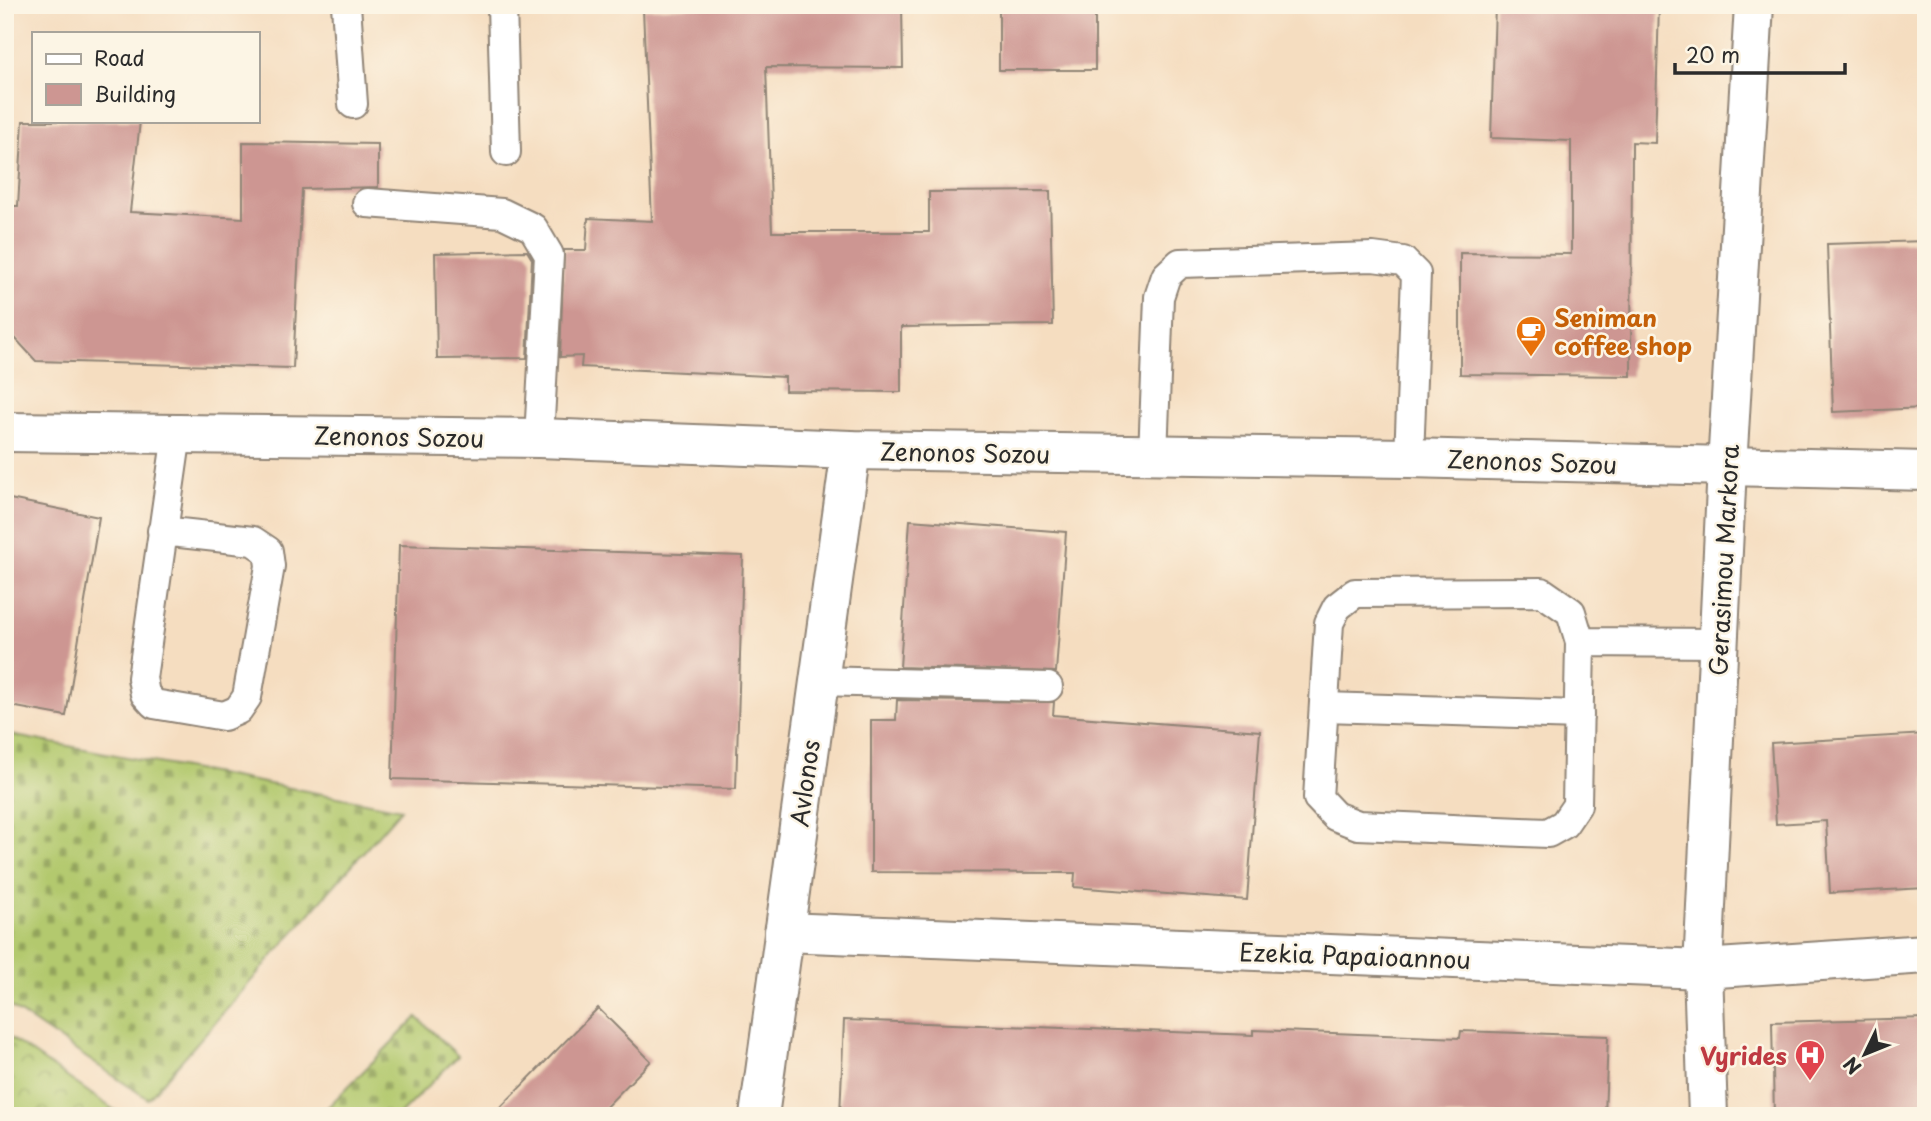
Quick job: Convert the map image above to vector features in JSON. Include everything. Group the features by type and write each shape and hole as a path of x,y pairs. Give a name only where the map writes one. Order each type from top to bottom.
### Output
{"street":[{"name":"Gerasimou Markora","path":"1709,1116 1703,969 1727,467 1754,5"},
{"name":"Zenonos Sozou","path":"5,432 539,438 850,450 1409,458 1926,471"},
{"name":"Avlonos","path":"760,1116 850,450"},
{"name":"Ezekia Papaioannou","path":"784,932 1703,969 1926,954"}],"lane":[{"path":"346,5 353,104"},
{"path":"502,5 506,152"},
{"path":"367,203 502,213 533,228 549,256 539,438"},
{"path":"1153,456 1159,297 1166,276 1173,269 1180,263 1373,257 1403,261 1416,274 1409,458"},
{"path":"162,531 253,541 268,551 270,566 247,697 238,710 224,716 154,704 145,694 142,678 162,531 177,434"},
{"path":"1542,592 1571,612 1580,642 1577,805 1564,824 1548,833 1358,825 1335,816 1318,798 1329,623 1337,607 1356,593 1542,592"},
{"path":"1580,642 1718,643"},
{"path":"818,681 1048,687"},
{"path":"1324,707 1579,715"}],"green space":[{"path":"5,734 401,809 148,1099 5,1003"},
{"path":"417,1017 458,1056 398,1116 321,1114"},
{"path":"5,1034 123,1116 5,1116"}],"building":[{"path":"751,5 902,5 903,68 766,67 772,232 929,232 929,192 1050,191 1053,325 901,327 901,392 785,391 785,377 581,367 582,356 560,357 564,250 586,250 588,218 652,221 643,9"},
{"path":"999,5 1095,5 1095,70 999,70"},
{"path":"1495,5 1659,5 1655,143 1632,142 1631,376 1460,374 1460,253 1571,254 1571,141 1491,138"},
{"path":"23,121 140,122 130,212 243,218 243,142 378,144 378,187 302,189 293,368 36,361 5,327 5,243 11,206 18,206"},
{"path":"1926,241 1926,408 1833,412 1827,244"},
{"path":"527,251 532,259 527,358 437,359 435,253"},
{"path":"5,498 99,517 66,716 5,705"},
{"path":"910,520 1066,532 1056,672 900,667"},
{"path":"399,545 743,556 736,789 392,779"},
{"path":"897,700 1054,702 1053,715 1260,731 1247,900 1074,887 1075,873 871,872 871,720 896,720"},
{"path":"1926,734 1926,888 1830,893 1826,821 1776,824 1771,743"},
{"path":"598,1008 651,1061 597,1116 492,1116"},
{"path":"1926,1018 1926,1116 1774,1116 1772,1022"},
{"path":"844,1020 1253,1035 1253,1030 1460,1038 1461,1031 1608,1036 1605,1116 840,1116"}],"place":[{"name":"Seniman coffee shop","path":"1531,358"},
{"name":"Vyrides","path":"1810,1082"}]}
